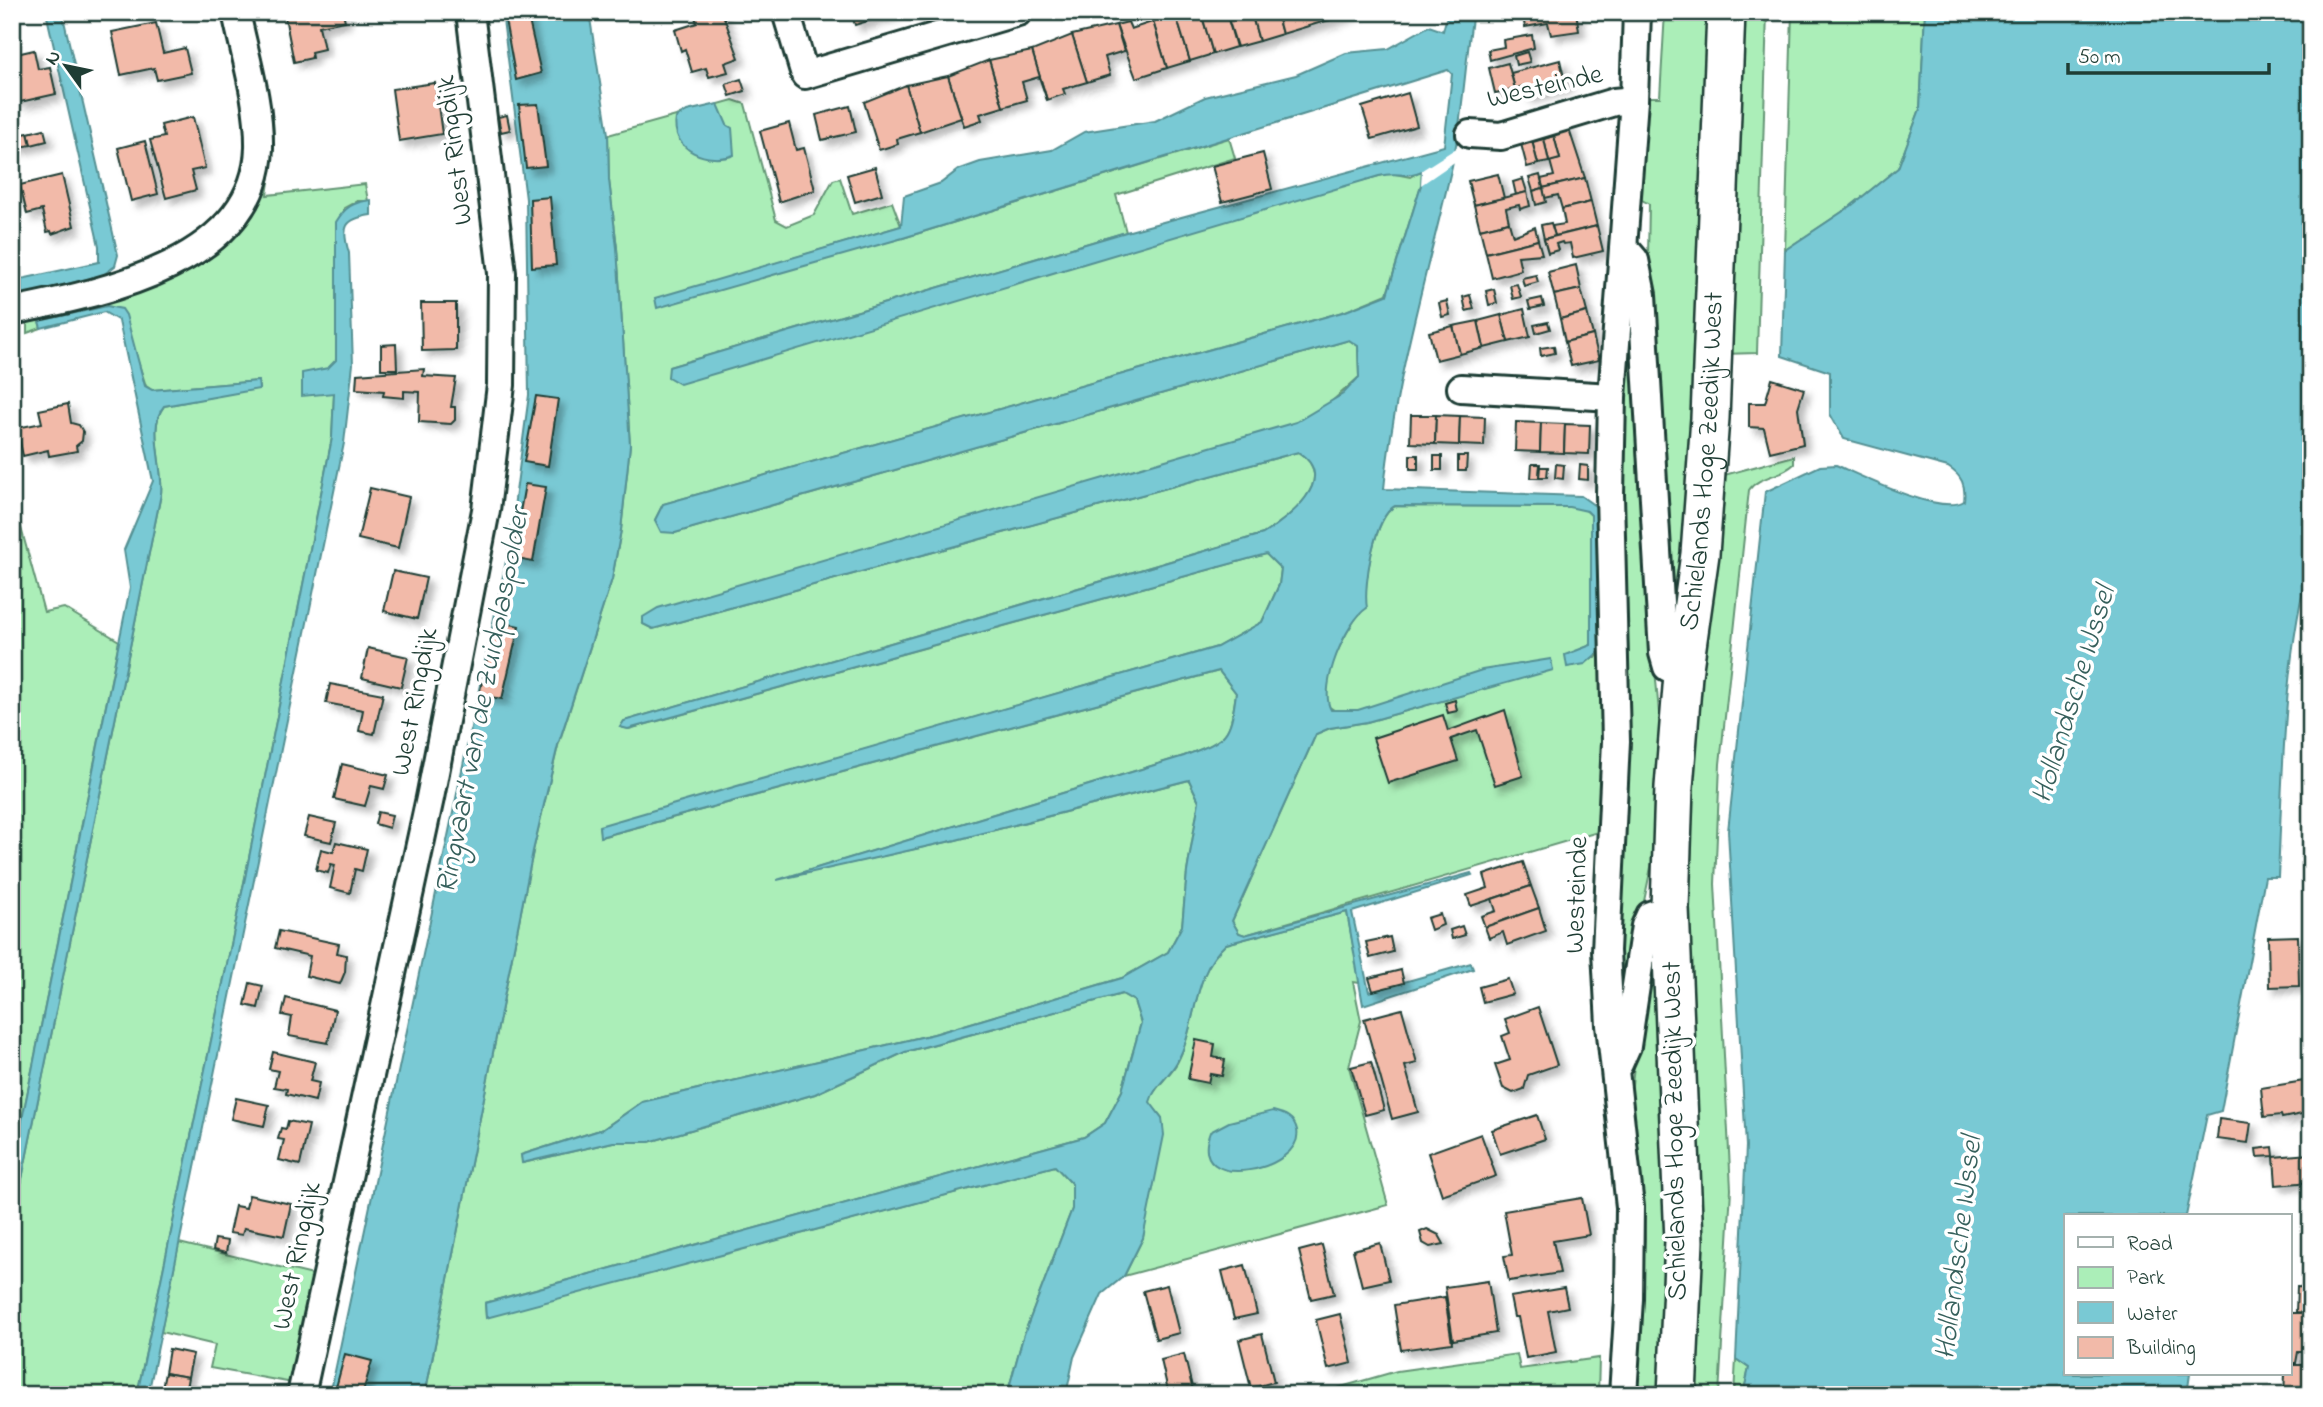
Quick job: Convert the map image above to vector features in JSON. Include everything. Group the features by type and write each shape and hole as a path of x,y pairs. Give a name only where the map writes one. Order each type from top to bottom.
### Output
{"street":[{"path":"12,311 112,289 150,274 187,256 227,224 250,186 259,150 251,82 236,12"},
{"name":"West Ringdijk","path":"301,1395 430,798 486,510 501,386 502,273 470,12"},
{"path":"786,12 805,75 1018,12"},
{"name":"Westeinde","path":"1623,1395 1630,1207 1606,951 1616,741 1609,495 1612,397 1634,100 1637,12"},
{"name":"Schielands Hoge Zeedijk West","path":"1677,1395 1684,1241 1670,908 1674,787 1684,675 1700,554 1710,418 1726,12"},
{"name":"Westeinde","path":"1470,134 1501,136 1614,102 1634,100"},
{"path":"1623,252 1629,253 1634,260 1642,295 1663,653 1667,667 1684,675"},
{"path":"1461,388 1612,397"},
{"name":"Schielands Hoge Zeedijk West","path":"1615,1067 1623,1059 1627,1046 1644,926 1650,915 1670,908"}],"green space":[{"path":"1665,12 1716,12 1696,472 1673,635 1642,260 1648,257 1649,204 1642,200 1645,97 1660,97"},
{"path":"1737,12 1767,12 1757,353 1723,354"},
{"path":"1792,12 1925,12 1920,109 1898,168 1851,206 1785,250"},
{"path":"733,100 745,104 776,220 787,226 814,215 833,180 840,178 852,214 892,202 901,226 655,299 903,238 1229,138 1235,158 1116,195 1126,232 669,367 1390,173 1410,177 1422,170 1421,185 1387,294 1346,311 663,504 655,520 675,533 1349,340 1358,346 1359,377 1283,445 643,624 653,629 1298,452 1310,463 1314,474 1306,498 1285,519 1263,534 624,721 621,727 629,729 1266,554 1281,569 1279,585 1262,622 1217,647 599,827 601,837 1219,671 1236,693 1231,720 1224,736 1184,756 791,876 956,840 1189,780 1199,801 1187,872 1182,926 1168,952 1122,978 934,1034 642,1102 603,1129 521,1155 523,1163 613,1142 649,1142 815,1094 905,1052 1122,994 1134,1001 1141,1023 1122,1091 1105,1123 1084,1137 485,1303 486,1317 1055,1166 1072,1184 1072,1209 1023,1337 1007,1395 425,1395 533,851 558,746 612,579 621,530 630,445 617,248 609,180 608,135"},
{"path":"273,118 274,148 267,195 365,184 368,201 357,201 344,208 338,341 336,360 329,368 334,393 332,438 245,878 137,1395 12,1395 12,1228 161,494 156,436 159,415 164,406 259,388 258,381 152,390 146,386 121,309 39,321 41,328 27,333 27,324 39,313 210,257 228,243 249,213 255,197 264,120"},
{"path":"1626,326 1633,327 1646,572 1663,756 1656,843 1625,993 1615,1021 1618,622"},
{"path":"1794,456 1794,464 1789,468 1759,481 1749,490 1720,764 1715,884 1731,1189 1719,1395 1695,1395 1701,1201 1692,1062 1685,873 1717,477"},
{"path":"1395,506 1582,507 1591,515 1591,645 1565,656 1596,658 1600,651 1605,695 1598,832 1245,935 1239,933 1232,921 1316,734 1330,728 1367,722 1490,687 1350,712 1337,712 1328,706 1325,690 1330,670 1353,623 1366,608 1368,569 1376,537 1381,523"},
{"path":"17,513 44,612 64,608 119,641 12,1169 12,514"},
{"path":"1347,912 1360,983 1353,982 1361,1021 1349,1067 1388,1205 1124,1276 1143,1238 1162,1118 1149,1102 1177,1063 1184,1048 1200,985 1214,957 1226,944"},
{"path":"1657,935 1666,1062 1668,1395 1632,1395 1645,1239 1643,1189 1631,1094 1643,979"},
{"path":"179,1243 313,1275 293,1383 210,1368 215,1345 161,1332"},
{"path":"1517,1354 1520,1369 1599,1358 1598,1395 1313,1395 1397,1371"},
{"path":"1736,1359 1749,1368 1743,1395 1734,1395"}],"water":[{"path":"46,12 62,12 118,255 115,266 103,275 12,298 12,281 99,262 99,246"},
{"name":"Ringvaart van de Zuidplaspolder","path":"502,12 589,12 608,134 609,180 617,248 630,445 621,530 612,579 558,745 533,851 425,1395 330,1395 508,552 529,395 526,199"},
{"path":"1448,12 1473,12 1459,128 1404,367 1384,489 1581,496 1598,508 1600,651 1585,664 1567,667 1565,655 1591,645 1591,515 1587,511 1569,507 1395,506 1381,523 1376,537 1367,584 1367,608 1351,626 1336,655 1328,686 1331,710 1358,710 1482,670 1551,659 1553,670 1367,722 1330,728 1316,734 1232,921 1239,933 1245,935 1471,873 1472,875 1352,912 1369,992 1471,963 1473,969 1363,1005 1347,912 1226,944 1207,970 1189,1032 1177,1062 1150,1102 1162,1118 1164,1135 1143,1238 1124,1276 1102,1294 1074,1357 1066,1395 1007,1395 1023,1337 1072,1209 1072,1184 1055,1166 486,1318 485,1303 1084,1137 1105,1123 1122,1091 1141,1023 1134,1001 1122,994 905,1052 815,1094 649,1142 613,1142 522,1163 521,1155 603,1129 642,1102 934,1034 1122,978 1168,952 1182,926 1187,872 1199,801 1189,780 956,840 777,880 1184,756 1209,746 1224,736 1228,729 1236,693 1219,671 600,837 599,826 1217,647 1262,622 1279,585 1281,569 1266,554 628,729 620,727 624,721 1263,534 1285,519 1306,498 1314,474 1310,463 1298,452 653,629 643,624 643,617 658,608 1296,422 1343,394 1359,377 1358,346 1349,340 675,533 661,532 655,520 663,504 1346,311 1387,295 1421,185 1422,171 1379,176 680,384 668,377 669,367 1126,232 1444,146 1452,74 1448,70 903,238 657,308 655,298 901,226 904,196 941,183 958,170 980,162 1052,150 1084,132 1155,121 1205,97 1296,75 1346,53 1388,49 1429,26 1443,31"},
{"name":"Hollandsche IJssel","path":"1925,12 2311,12 2311,556 2290,675 2283,756 2278,877 2265,877 2221,1111 2207,1115 2186,1214 2064,1214 2064,1376 2190,1376 2187,1395 1743,1395 1749,1368 1736,1359 1746,1146 1728,831 1765,492 1820,466 1836,465 1920,499 1953,504 1964,501 1962,481 1948,467 1844,439 1830,414 1830,372 1782,356 1785,250 1851,206 1898,168 1920,109"},
{"path":"718,104 727,125 732,128 734,155 714,158 693,153 679,139 676,118 687,111"},
{"path":"371,200 371,215 350,222 345,231 349,253 353,364 344,443 148,1395 137,1395 245,878 332,438 334,393 302,396 302,373 328,368 336,360 336,222 350,206"},
{"path":"107,306 122,309 126,315 145,386 152,390 258,381 259,389 164,406 159,414 156,436 161,494 12,1228 12,1169 130,588 124,550 153,481 119,321 104,312 41,328 39,321"},
{"path":"1273,1111 1288,1117 1297,1130 1295,1144 1283,1157 1267,1166 1247,1170 1229,1170 1215,1164 1207,1152 1210,1132 1229,1122"}],"pier":[{"path":"1458,147 1456,161 1421,185 1422,170"}],"building":[{"path":"284,12 343,12 345,21 319,26 324,49 311,52 312,58 294,62"},
{"path":"527,12 541,73 516,80 504,14"},
{"path":"722,12 739,58 725,63 728,72 709,77 706,68 692,72 685,49 681,51 675,30 697,23 695,17"},
{"path":"851,12 896,12 855,25"},
{"path":"1166,12 1168,17 1176,15 1190,61 1167,68 1151,15"},
{"path":"1175,12 1201,12 1213,54 1190,61"},
{"path":"1201,12 1226,12 1236,47 1213,54"},
{"path":"1226,12 1251,12 1259,41 1237,47"},
{"path":"1251,12 1276,12 1282,34 1259,41"},
{"path":"1276,12 1319,12 1322,22 1282,34"},
{"path":"1319,12 1328,12 1330,20 1322,22"},
{"path":"1328,12 1355,12 1330,20"},
{"path":"1522,12 1576,12 1579,31 1551,35 1548,23 1525,27"},
{"path":"1151,15 1167,68 1136,78 1116,25 1128,22 1131,29 1152,22"},
{"path":"156,23 163,53 185,48 191,73 157,80 154,68 121,75 112,32"},
{"path":"1116,25 1124,51 1105,57 1110,75 1087,82 1072,35"},
{"path":"1072,35 1087,82 1063,89 1065,94 1047,100 1032,51"},
{"path":"1532,35 1534,48 1490,60 1488,50 1504,47 1503,40"},
{"path":"34,50 38,69 50,67 56,94 20,102 12,55"},
{"path":"1032,51 1047,100 1039,77 1022,82 1027,100 1003,107 989,60"},
{"path":"1527,52 1530,62 1516,65 1514,56"},
{"path":"989,60 1003,107 980,114 982,120 964,126 948,76"},
{"path":"1560,60 1566,86 1526,97 1523,86 1515,89 1511,73"},
{"path":"1508,63 1515,89 1495,93 1489,68"},
{"path":"12,66 19,97 12,99"},
{"path":"948,76 964,126 961,118 920,132 906,85"},
{"path":"741,79 745,91 730,96 726,84"},
{"path":"435,83 442,134 399,141 392,89"},
{"path":"906,85 920,132 897,139 898,144 879,150 864,102"},
{"path":"1408,93 1417,126 1372,139 1362,107"},
{"path":"538,104 546,166 526,168 519,105"},
{"path":"850,106 856,132 822,140 816,115"},
{"path":"507,115 510,130 501,132 498,117"},
{"path":"193,117 205,168 191,171 196,190 166,198 150,140 164,137 161,125"},
{"path":"789,123 796,150 804,148 815,190 779,202 760,131"},
{"path":"1567,123 1585,178 1543,188 1541,179 1554,176 1550,161 1560,159 1554,136"},
{"path":"44,129 47,141 31,145 28,133"},
{"path":"28,133 31,145 15,148 13,136"},
{"path":"1554,136 1560,159 1549,162 1544,139"},
{"path":"1544,139 1549,162 1538,164 1532,141"},
{"path":"145,141 158,194 131,201 118,148"},
{"path":"1532,141 1538,164 1527,167 1521,144"},
{"path":"1263,153 1272,189 1222,202 1212,166"},
{"path":"875,167 882,194 855,202 847,175"},
{"path":"1498,174 1504,198 1474,205 1468,181"},
{"path":"62,175 74,226 52,234 51,231 47,232 42,210 27,214 20,185"},
{"path":"1540,175 1543,188 1533,191 1529,178"},
{"path":"1585,178 1591,202 1562,209 1558,195 1545,198 1543,188"},
{"path":"1523,179 1527,192 1516,195 1513,182"},
{"path":"1543,188 1546,202 1536,205 1533,191"},
{"path":"1527,192 1530,206 1520,209 1519,205 1506,208 1509,222 1480,229 1474,205"},
{"path":"550,197 556,265 532,267 530,199"},
{"path":"1591,202 1597,226 1555,236 1552,226 1565,224 1562,209"},
{"path":"1509,222 1513,236 1535,227 1538,240 1486,253 1480,229"},
{"path":"1551,223 1555,236 1544,239 1541,225"},
{"path":"1597,226 1603,251 1573,258 1570,243 1562,242 1556,244 1558,250 1548,253 1544,239"},
{"path":"1538,240 1542,254 1518,256 1521,270 1492,278 1486,253"},
{"path":"1576,265 1581,289 1554,295 1548,272"},
{"path":"1536,275 1538,282 1524,286 1522,278"},
{"path":"1517,284 1521,297 1513,299 1510,285"},
{"path":"1494,289 1497,303 1489,305 1486,291"},
{"path":"1581,289 1587,312 1560,319 1554,295"},
{"path":"1470,295 1474,309 1466,311 1463,297"},
{"path":"1542,298 1544,306 1530,309 1528,301"},
{"path":"1447,301 1450,315 1442,317 1439,303"},
{"path":"421,303 456,303 456,350 422,351"},
{"path":"1524,309 1530,337 1508,342 1501,315"},
{"path":"1587,312 1593,335 1565,342 1560,319"},
{"path":"1501,315 1508,342 1484,348 1478,321"},
{"path":"1478,321 1484,348 1460,354 1453,326"},
{"path":"1548,322 1550,329 1536,333 1534,325"},
{"path":"1453,326 1460,354 1436,360 1429,332"},
{"path":"1593,335 1599,360 1571,366 1565,342"},
{"path":"396,344 397,369 381,369 381,345"},
{"path":"1554,346 1555,353 1541,356 1540,348"},
{"path":"424,369 423,376 456,378 451,407 455,407 455,420 451,424 419,422 420,392 404,391 404,398 383,396 384,391 356,389 357,374"},
{"path":"1772,379 1804,389 1798,408 1803,444 1770,452 1764,428 1749,427 1749,403 1765,403"},
{"path":"536,396 558,399 548,466 524,462"},
{"path":"68,404 71,423 79,425 83,432 82,441 76,446 77,451 49,456 48,450 23,456 17,428 42,423 39,410"},
{"path":"1411,415 1436,415 1435,444 1410,443"},
{"path":"1436,415 1460,416 1459,445 1435,444"},
{"path":"1460,416 1485,417 1484,446 1459,445"},
{"path":"1516,422 1541,423 1540,452 1515,451"},
{"path":"1541,423 1565,424 1564,453 1540,452"},
{"path":"1565,424 1590,425 1589,454 1564,453"},
{"path":"1410,455 1418,455 1418,469 1410,469"},
{"path":"1434,456 1442,456 1442,470 1434,470"},
{"path":"1458,456 1467,456 1466,471 1458,471"},
{"path":"1532,464 1540,464 1539,478 1531,478"},
{"path":"1556,464 1564,465 1563,479 1555,478"},
{"path":"1580,465 1588,466 1588,480 1579,479"},
{"path":"1540,467 1548,467 1547,477 1539,477"},
{"path":"525,484 546,487 533,562 512,558"},
{"path":"370,488 409,497 398,548 358,539"},
{"path":"393,571 426,578 417,619 384,611"},
{"path":"496,621 519,626 502,699 479,695"},
{"path":"368,648 408,657 401,687 362,678"},
{"path":"330,684 383,694 374,734 359,731 363,710 326,703"},
{"path":"1455,700 1457,711 1448,713 1445,703"},
{"path":"1505,710 1523,776 1495,785 1477,730 1451,739 1458,761 1388,783 1373,738 1443,715 1448,731"},
{"path":"342,764 388,775 384,789 371,786 365,806 334,799"},
{"path":"378,812 392,815 389,828 375,824"},
{"path":"309,817 336,823 331,842 304,836"},
{"path":"336,842 367,849 362,871 355,869 350,893 330,888 335,865 331,864 328,873 316,870 321,849 333,852"},
{"path":"1523,862 1531,886 1471,906 1467,895 1488,888 1484,875"},
{"path":"1531,886 1539,908 1485,927 1481,916 1496,911 1492,899"},
{"path":"1539,908 1546,931 1507,945 1503,932 1489,938 1485,927"},
{"path":"1440,914 1443,925 1431,930 1427,918"},
{"path":"1462,926 1465,935 1452,939 1450,930"},
{"path":"279,931 339,944 337,953 346,955 345,972 340,984 306,976 310,956 275,948"},
{"path":"2298,936 2299,986 2269,987 2268,937"},
{"path":"1390,937 1393,952 1370,958 1366,942"},
{"path":"1401,970 1404,983 1373,991 1369,978"},
{"path":"1508,979 1513,994 1483,1002 1479,987"},
{"path":"250,983 263,986 258,1008 245,1005"},
{"path":"286,998 335,1010 328,1043 289,1036 292,1017 282,1015"},
{"path":"1538,1007 1557,1065 1528,1075 1524,1089 1513,1093 1503,1088 1495,1065 1510,1060 1502,1036 1510,1033 1505,1019"},
{"path":"1402,1009 1417,1063 1405,1066 1418,1112 1392,1119 1364,1019"},
{"path":"1196,1040 1215,1044 1213,1057 1225,1060 1222,1076 1210,1074 1208,1083 1188,1079"},
{"path":"273,1052 315,1062 310,1081 319,1083 315,1101 286,1094 287,1089 274,1087 278,1071 269,1069"},
{"path":"1371,1062 1384,1110 1365,1115 1351,1067"},
{"path":"2304,1081 2307,1113 2282,1118 2281,1115 2264,1117 2261,1088"},
{"path":"236,1098 269,1105 264,1126 231,1119"},
{"path":"1537,1115 1545,1139 1500,1154 1492,1130"},
{"path":"2219,1119 2251,1123 2248,1143 2217,1139"},
{"path":"288,1121 309,1125 300,1165 279,1160 284,1140 278,1139 281,1128 286,1129"},
{"path":"1481,1134 1496,1176 1442,1195 1428,1153"},
{"path":"2273,1147 2274,1156 2257,1157 2256,1149"},
{"path":"2309,1154 2311,1182 2276,1185 2274,1157"},
{"path":"249,1195 291,1204 284,1236 244,1228 242,1235 229,1233 235,1206 246,1208"},
{"path":"1582,1198 1589,1235 1553,1241 1560,1273 1509,1281 1504,1256 1512,1255 1504,1211"},
{"path":"1427,1229 1439,1235 1444,1244 1430,1247 1423,1243 1420,1232"},
{"path":"215,1239 228,1241 226,1253 213,1250"},
{"path":"1380,1243 1389,1280 1362,1286 1353,1250"},
{"path":"1322,1245 1334,1294 1311,1299 1299,1251"},
{"path":"1245,1265 1257,1314 1234,1319 1222,1271"},
{"path":"1488,1281 1496,1333 1453,1340 1445,1287"},
{"path":"1167,1285 1179,1333 1156,1339 1143,1291"},
{"path":"2297,1287 2311,1288 2309,1313 2296,1312"},
{"path":"1564,1288 1568,1307 1548,1311 1556,1352 1526,1358 1518,1317 1514,1317 1510,1297"},
{"path":"1445,1297 1452,1343 1401,1350 1394,1305"},
{"path":"2292,1313 2306,1313 2303,1352 2298,1352 2296,1363 2292,1363"},
{"path":"1340,1314 1352,1363 1328,1369 1316,1320"},
{"path":"1262,1334 1274,1382 1251,1388 1239,1340"},
{"path":"169,1349 193,1354 188,1377 165,1373"},
{"path":"345,1354 372,1361 362,1395 334,1395"},
{"path":"1184,1354 1194,1395 1169,1395 1161,1360"},
{"path":"2292,1365 2306,1365 2305,1395 2284,1395 2285,1376 2292,1376"},
{"path":"165,1373 188,1377 185,1395 161,1393"}]}
